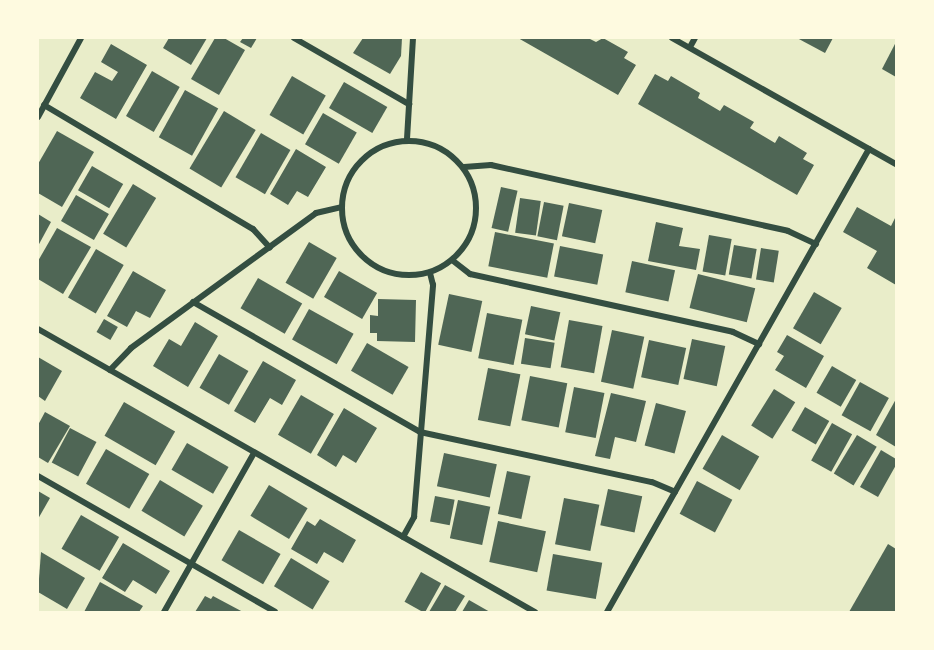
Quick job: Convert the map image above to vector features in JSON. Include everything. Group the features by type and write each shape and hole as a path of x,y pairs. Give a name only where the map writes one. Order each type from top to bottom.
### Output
{"street":[{"path":"38,117 81,38"},
{"path":"294,38 409,104"},
{"path":"407,139 413,38"},
{"path":"672,38 897,164"},
{"path":"690,47 695,38"},
{"path":"44,105 253,229 270,248"},
{"path":"407,139 438,146 464,167 476,193 476,224 452,260 430,273 406,276 369,263 350,241 341,207 345,183 361,159 384,144 407,139"},
{"path":"607,612 869,149"},
{"path":"464,167 490,165 788,231 816,244"},
{"path":"110,370 131,348 316,213 341,207"},
{"path":"452,260 470,274 733,332 759,344"},
{"path":"403,537 414,517 433,285 430,273"},
{"path":"193,302 420,432 652,482 675,492"},
{"path":"38,329 535,612"},
{"path":"164,612 254,453"},
{"path":"38,476 275,612"}],"building":[{"path":"169,38 207,38 191,65 163,48"},
{"path":"215,38 224,38 245,50 219,95 191,79"},
{"path":"243,38 257,38 251,48 240,42"},
{"path":"363,38 402,38 401,56 390,74 353,53"},
{"path":"518,38 588,38 596,42 603,38 628,52 624,58 636,65 618,95"},
{"path":"797,38 833,38 825,53"},
{"path":"896,42 896,77 882,69"},
{"path":"111,44 147,65 116,119 80,98 95,72 112,81 118,72 101,62"},
{"path":"152,71 180,87 154,132 126,116"},
{"path":"655,74 668,81 671,76 700,93 698,98 720,111 724,105 754,122 750,128 775,143 779,136 807,153 803,159 814,165 797,195 638,104"},
{"path":"292,76 326,96 303,134 270,115"},
{"path":"344,82 387,107 372,133 329,108"},
{"path":"185,90 218,108 192,156 159,137"},
{"path":"224,111 256,130 221,187 189,168"},
{"path":"323,113 357,132 339,164 305,144"},
{"path":"57,131 94,152 62,207 38,193 38,164"},
{"path":"261,133 290,150 265,194 236,177"},
{"path":"296,149 326,167 308,197 297,191 288,205 270,194"},
{"path":"92,166 123,184 109,208 78,190"},
{"path":"133,184 156,198 126,248 103,234"},
{"path":"501,187 518,191 508,232 492,228"},
{"path":"76,195 109,214 94,240 61,221"},
{"path":"520,198 541,201 536,236 515,233"},
{"path":"544,202 564,206 557,240 537,236"},
{"path":"569,203 602,210 595,243 562,236"},
{"path":"857,207 891,226 896,216 896,285 867,268 877,251 843,232"},
{"path":"38,214 51,222 38,246"},
{"path":"656,222 683,228 679,246 700,249 696,270 648,261"},
{"path":"57,228 91,247 63,294 38,279 38,261"},
{"path":"495,232 554,243 547,278 488,266"},
{"path":"709,235 732,239 725,275 703,271"},
{"path":"309,242 337,258 313,299 286,283"},
{"path":"734,245 757,249 751,279 729,275"},
{"path":"560,246 603,254 597,285 554,276"},
{"path":"761,248 779,251 774,282 756,280"},
{"path":"96,249 124,265 96,313 68,297"},
{"path":"632,261 675,270 668,301 625,292"},
{"path":"133,271 166,290 150,318 136,311 127,327 107,316"},
{"path":"339,271 377,293 362,319 324,297"},
{"path":"698,274 755,288 747,322 690,308"},
{"path":"258,278 302,304 285,334 240,308"},
{"path":"814,292 842,308 821,344 793,328"},
{"path":"449,294 482,301 471,352 438,345"},
{"path":"378,299 416,300 415,342 377,341 377,333 370,333 370,315 378,316"},
{"path":"531,306 560,312 554,341 525,334"},
{"path":"309,309 354,334 337,364 292,340"},
{"path":"487,313 522,320 514,365 478,358"},
{"path":"104,319 118,327 110,340 97,332"},
{"path":"569,320 602,326 594,373 561,367"},
{"path":"195,322 218,336 188,387 153,366 169,339 181,346"},
{"path":"612,330 644,337 633,389 601,382"},
{"path":"787,335 824,356 806,388 775,370 784,356 777,352"},
{"path":"525,338 555,343 551,368 521,364"},
{"path":"692,339 725,346 717,386 683,379"},
{"path":"649,340 686,348 678,385 641,377"},
{"path":"367,343 409,367 393,395 351,371"},
{"path":"219,354 248,371 229,405 200,388"},
{"path":"38,357 62,371 45,401 38,396"},
{"path":"263,361 296,380 282,405 270,398 255,423 234,411"},
{"path":"832,366 856,380 841,407 816,393"},
{"path":"488,368 520,374 510,426 478,420"},
{"path":"530,376 567,383 559,427 521,420"},
{"path":"860,382 889,398 870,431 842,415"},
{"path":"574,387 604,393 596,438 565,432"},
{"path":"774,389 795,402 772,439 751,425"},
{"path":"611,393 646,401 636,442 615,437 610,459 595,456"},
{"path":"301,395 334,414 311,454 278,435"},
{"path":"896,399 896,447 876,435"},
{"path":"124,402 175,432 156,465 104,436"},
{"path":"656,403 686,411 675,454 645,446"},
{"path":"805,407 829,421 816,444 792,430"},
{"path":"344,408 377,428 356,463 343,455 336,467 317,455"},
{"path":"45,412 70,426 48,463 38,457 38,425"},
{"path":"832,423 852,434 831,472 811,461"},
{"path":"70,428 96,442 78,477 52,462"},
{"path":"722,435 759,456 740,490 702,469"},
{"path":"857,435 877,447 854,485 834,474"},
{"path":"187,443 229,467 213,494 172,470"},
{"path":"106,449 149,474 129,509 86,484"},
{"path":"881,450 896,459 896,465 878,497 860,487"},
{"path":"444,453 497,464 490,497 437,486"},
{"path":"507,471 530,476 521,519 498,514"},
{"path":"160,480 203,506 184,537 141,511"},
{"path":"697,481 732,500 715,532 680,514"},
{"path":"269,485 308,508 289,539 250,516"},
{"path":"608,489 642,496 635,532 600,525"},
{"path":"38,491 50,498 38,519"},
{"path":"435,496 455,500 450,525 430,522"},
{"path":"564,498 599,505 590,551 555,544"},
{"path":"458,500 490,507 482,545 450,538"},
{"path":"81,515 119,537 100,571 62,549"},
{"path":"320,519 356,540 343,563 324,552 317,564 291,549 307,521 315,526"},
{"path":"498,521 546,531 537,572 489,562"},
{"path":"239,530 281,554 263,584 222,560"},
{"path":"123,543 170,571 156,594 133,580 125,592 102,578"},
{"path":"888,544 896,549 896,612 849,612"},
{"path":"41,552 85,578 67,609 38,592"},
{"path":"553,554 602,563 596,599 547,590"},
{"path":"291,558 330,581 313,609 274,586"},
{"path":"421,572 441,583 425,612 405,602"},
{"path":"100,582 143,606 139,612 84,612"},
{"path":"445,585 465,596 455,612 429,612"},
{"path":"205,596 211,599 213,596 243,612 195,612"},
{"path":"469,600 490,612 462,612"}]}
